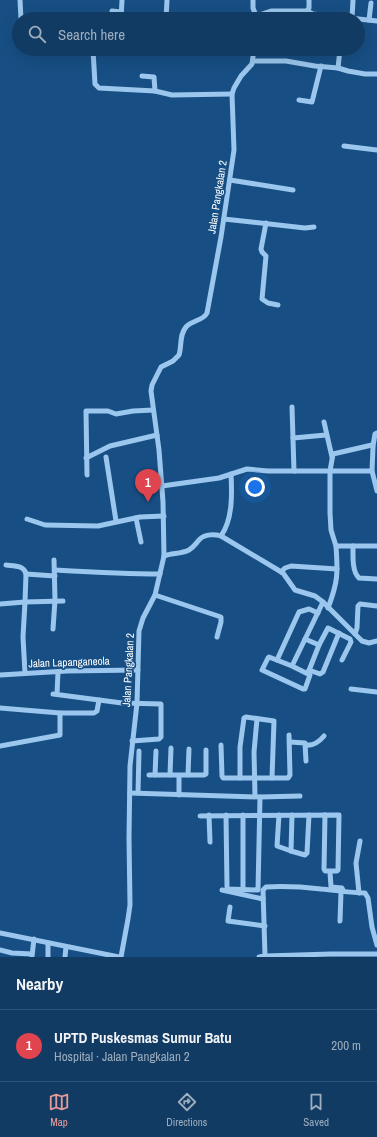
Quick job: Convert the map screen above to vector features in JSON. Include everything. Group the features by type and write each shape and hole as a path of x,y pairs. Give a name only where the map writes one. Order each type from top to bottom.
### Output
{"street":[{"path":"20,0 21,12"},
{"path":"112,12 121,12 122,0"},
{"path":"166,12 167,0"},
{"path":"253,0 254,12"},
{"path":"269,12 307,11 309,8 309,0"},
{"path":"352,12 353,0"},
{"path":"369,20 371,3"},
{"path":"365,20 377,20"},
{"path":"93,56 96,87 155,91 172,96 232,94 241,76 254,61 254,56"},
{"path":"338,68 339,56"},
{"path":"254,61 286,61 338,68 365,74 377,74"},
{"path":"299,100 312,102 321,66"},
{"path":"142,76 154,77 155,91"},
{"name":"Jalan Pangkalan 2","path":"120,957 130,905 130,793 132,740 137,703 139,631 143,618 155,595 164,556 162,486 157,434 152,410 151,388 161,367 178,357 180,352 180,340 187,326 205,316 207,313 224,219 234,150 235,135 232,94"},
{"path":"344,146 377,150"},
{"path":"230,180 293,190"},
{"path":"224,219 305,228 314,227"},
{"path":"266,223 261,251 266,256 262,299 268,303 278,305"},
{"path":"292,407 294,471"},
{"path":"87,475 86,411 108,411 116,414 132,411 152,410"},
{"path":"324,422 332,457 330,471 330,524 336,546 337,569 335,588 328,608"},
{"path":"377,433 375,434 372,446 372,471 377,491"},
{"path":"86,458 110,446 157,434"},
{"path":"293,438 326,434"},
{"path":"332,457 333,454 372,446"},
{"path":"106,457 116,521"},
{"path":"162,486 219,478 247,469 294,471 372,471"},
{"path":"221,536 228,525 231,498 231,474"},
{"path":"27,520 45,525 98,526 116,521 164,516"},
{"path":"136,518 141,542"},
{"path":"164,556 189,550 204,536 221,536 284,574 295,590 315,596 323,602 360,640 365,643 377,641"},
{"path":"336,546 377,546"},
{"path":"353,546 354,569 357,577 377,579"},
{"path":"53,629 55,600 54,560"},
{"path":"6,565 24,568 26,574 23,637 25,673"},
{"path":"281,572 285,568 291,566 337,569"},
{"path":"55,570 122,574 160,574"},
{"path":"26,574 55,576"},
{"path":"155,595 221,618 222,622 217,637"},
{"path":"0,604 55,600 63,601"},
{"path":"292,666 323,602"},
{"path":"355,634 357,628 358,606 360,604 377,606"},
{"path":"277,660 299,612 308,609 318,613"},
{"path":"339,633 323,672 320,674 309,672 268,657 263,671 303,689 306,688 310,677 309,672 327,628 339,633 349,638 351,642 342,660"},
{"path":"305,639 319,645"},
{"name":"Jalan Lapanganeola","path":"0,675 138,670"},
{"path":"58,672 55,694 99,700 161,704 161,737 159,739 132,740"},
{"path":"351,689 377,692"},
{"path":"0,708 60,713 94,713 97,711 99,700"},
{"path":"0,746 60,735 60,713"},
{"path":"240,778 240,747 244,718 246,717 274,721 272,778"},
{"path":"257,718 254,752 254,778 260,815 260,845 262,849 261,889 265,926 265,956"},
{"path":"221,745 223,778 272,778 289,776 289,735"},
{"path":"290,742 311,745 318,743 324,736"},
{"path":"306,745 306,761"},
{"path":"170,775 171,748"},
{"path":"188,775 189,749"},
{"path":"138,793 139,750"},
{"path":"149,775 179,776 205,774 206,750"},
{"path":"156,751 156,775"},
{"path":"179,776 179,795"},
{"path":"130,793 300,796"},
{"path":"209,815 210,842"},
{"path":"226,815 228,888 261,889 266,887 287,886 365,893 368,898 372,927 377,945"},
{"path":"243,815 243,889"},
{"path":"279,815 277,846 304,855 307,853 308,815"},
{"path":"291,851 292,815"},
{"path":"325,815 324,869 328,871 330,886 342,889 343,891 341,892 340,921"},
{"path":"200,816 340,816 338,870 328,871"},
{"path":"359,893 356,863 360,841"},
{"path":"222,890 263,899"},
{"path":"230,907 228,921 265,926"},
{"path":"0,933 120,957"},
{"path":"3,953 32,955 34,939"},
{"path":"48,943 48,957"},
{"path":"65,957 66,947"},
{"path":"259,957 367,956 377,954"}],"place":[{"name":"UPTD Puskesmas Sumur Batu","path":"148,502"}]}
